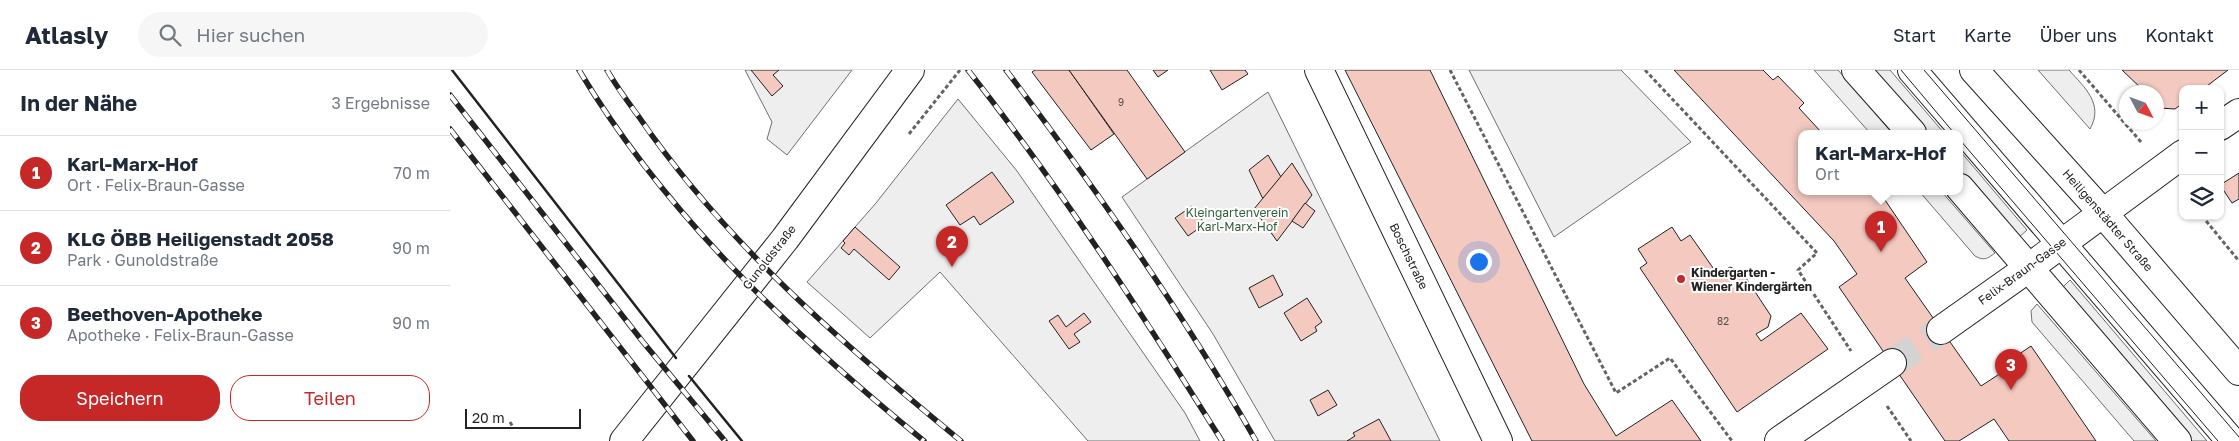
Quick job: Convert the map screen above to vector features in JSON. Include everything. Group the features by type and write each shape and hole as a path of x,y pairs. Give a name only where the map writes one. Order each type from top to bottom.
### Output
{"street":[{"name":"Gunoldstraße","path":"624,441 785,239 910,70"},
{"name":"Boschstraße","path":"1319,70 1498,441"},
{"path":"1856,70 1909,130"},
{"path":"1912,70 2231,441"},
{"name":"Heiligenstädter Straße","path":"1974,70 2102,212 2239,371"},
{"path":"2224,123 2239,113"},
{"name":"Felix-Braun-Gasse","path":"1941,330 2173,161"},
{"path":"1963,191 2030,267 2177,441"},
{"path":"1779,441 1892,363"}],"path":[{"path":"1450,70 1616,393 1670,358 1732,441"},
{"path":"1646,70 1817,253 1798,270 1911,441"},
{"path":"2079,70 2173,161"},
{"path":"2205,220 2239,261"},
{"path":"510,422 514,427"}],"green space":[{"path":"745,70 852,70 787,155 767,139 772,122"},
{"path":"1469,70 1621,70 1691,142 1554,237"},
{"path":"1814,70 1838,70 1889,130 1867,130"},
{"path":"1872,70 1890,70 1941,130 1923,130"},
{"path":"2038,70 2069,70 2081,83 2094,104 2094,120 2090,129"},
{"name":"Kleingartenverein Karl-Marx-Hof","path":"1268,92 1440,441 1275,441 1213,334 1122,197"},
{"path":"958,99 1017,171 1185,413 1200,441 1088,441 940,272 870,338 807,282 876,203"},
{"path":"1963,155 2027,230 2018,238 2007,228 1963,176"},
{"path":"1922,195 1944,195 1995,253 1985,259 1975,256"},
{"path":"2070,280 2207,441 2192,441 2061,289"},
{"path":"2037,304 2156,441 2134,441 2032,322 2031,311"}],"building":[{"path":"751,70 779,70 773,75 783,86 772,96"},
{"path":"1035,70 1069,70 1114,134 1091,150 1032,72"},
{"path":"1069,70 1127,70 1185,152 1147,179"},
{"path":"1153,70 1168,70 1158,77"},
{"path":"1210,70 1245,70 1248,74 1222,90"},
{"path":"1345,70 1430,70 1584,384 1616,436 1672,400 1701,441 1532,441"},
{"path":"1674,70 1763,70 1773,80 1778,76 1804,103 1799,108 1819,130 1798,130 1798,195 1880,195 1927,262 1905,278 1981,386 2001,373 1997,369 2031,346 2096,441 2009,441 1994,419 1959,441 1945,441 1839,287 1857,274 1834,241"},
{"path":"2122,70 2228,70 2208,85 2179,85 2179,106 2175,109 2164,108 2164,85 2138,85"},
{"path":"1268,155 1281,177 1263,199 1249,170"},
{"path":"1292,163 1312,195 1277,241 1254,209"},
{"path":"992,172 1014,202 980,225 974,216 960,225 946,205"},
{"path":"2239,173 2239,199 2232,203 2224,191 2224,182"},
{"path":"1305,203 1315,211 1303,228 1292,221"},
{"path":"1192,206 1205,224 1188,236 1175,218"},
{"path":"855,227 900,267 889,280 854,249 849,255 841,248 845,243 843,241"},
{"path":"1672,227 1681,241 1690,235 1718,275 1730,267 1742,272 1771,316 1768,327 1756,334 1761,341 1801,313 1828,349 1737,412 1640,268 1647,263 1638,249"},
{"path":"1273,275 1283,295 1259,308 1249,288"},
{"path":"1307,298 1322,322 1315,327 1317,331 1301,341 1284,313"},
{"path":"1084,313 1091,322 1074,334 1080,342 1069,349 1049,321 1058,315 1066,327"},
{"path":"1328,390 1337,405 1318,416 1310,400"},
{"path":"1379,419 1391,441 1347,441 1355,436 1353,433"}],"tunnel":[{"path":"1892,363 1941,330"}],"tram line":[{"path":"1901,70 1951,130"},
{"path":"1924,70 2239,437"},
{"path":"1963,144 2218,441"}],"railway":[{"path":"579,70 614,124 651,175 692,224 780,315 924,441"},
{"path":"607,70 622,94 673,163 709,208 748,250 830,329 961,441"},
{"path":"968,70 1068,206 1162,346 1222,441"},
{"path":"1006,70 1073,160 1137,251 1198,345 1256,441"},
{"path":"450,95 643,342 725,441"},
{"path":"450,129 693,441"}],"wall":[{"path":"452,70 676,358"},
{"path":"689,376 742,441"}],"place":[{"name":"Karl-Marx-Hof","path":"1881,252"},
{"name":"KLG ÖBB Heiligenstadt 2058","path":"952,267"},
{"name":"Kindergarten - Wiener Kindergärten","path":"1681,279"},
{"name":"Beethoven-Apotheke","path":"2011,390"}]}
